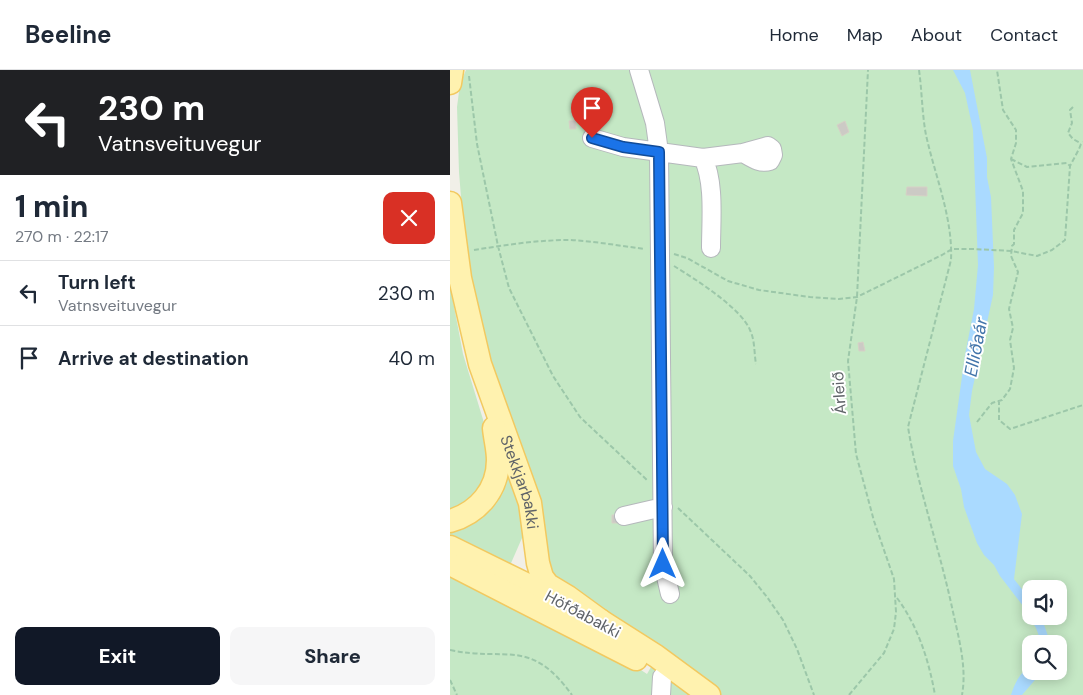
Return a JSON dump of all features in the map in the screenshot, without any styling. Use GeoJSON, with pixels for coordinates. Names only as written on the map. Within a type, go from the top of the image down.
{"type":"FeatureCollection","features":[{"type":"Feature","properties":{"kind":"main road"},"geometry":{"type":"LineString","coordinates":[[450,83],[452,70]]}},
{"type":"Feature","properties":{"kind":"main road","name":"Stekkjarbakki"},"geometry":{"type":"LineString","coordinates":[[450,202],[460,278],[480,364],[530,503],[532,520],[525,551],[513,587]]}},
{"type":"Feature","properties":{"kind":"main road","name":"Stekkjarbakki"},"geometry":{"type":"LineString","coordinates":[[450,521],[473,511],[486,500],[494,480],[498,461],[490,395]]}},
{"type":"Feature","properties":{"kind":"main road"},"geometry":{"type":"LineString","coordinates":[[532,520],[538,563],[542,577],[548,585],[601,620]]}},
{"type":"Feature","properties":{"kind":"main road"},"geometry":{"type":"LineString","coordinates":[[513,587],[525,578],[536,544]]}},
{"type":"Feature","properties":{"kind":"main road","name":"Höfðabakki"},"geometry":{"type":"LineString","coordinates":[[450,547],[513,587],[630,655],[662,686],[689,695]]}},
{"type":"Feature","properties":{"kind":"main road","name":"Höfðabakki"},"geometry":{"type":"LineString","coordinates":[[450,564],[601,620],[709,695]]}},
{"type":"Feature","properties":{"kind":"street"},"geometry":{"type":"LineString","coordinates":[[639,70],[655,123],[659,152],[663,564],[670,594]]}},
{"type":"Feature","properties":{"kind":"street"},"geometry":{"type":"LineString","coordinates":[[592,138],[623,147],[703,158],[743,153]]}},
{"type":"Feature","properties":{"kind":"street"},"geometry":{"type":"LineString","coordinates":[[703,158],[707,167],[710,195],[711,248]]}},
{"type":"Feature","properties":{"kind":"street"},"geometry":{"type":"LineString","coordinates":[[624,516],[663,507]]}},
{"type":"Feature","properties":{"kind":"path"},"geometry":{"type":"LineString","coordinates":[[468,70],[477,144],[498,246]]}},
{"type":"Feature","properties":{"kind":"path","name":"Árleið"},"geometry":{"type":"LineString","coordinates":[[849,695],[884,653],[894,629],[896,598],[894,580],[874,521],[856,454],[848,362],[857,297],[868,70]]}},
{"type":"Feature","properties":{"kind":"path"},"geometry":{"type":"LineString","coordinates":[[919,70],[926,133],[949,224],[952,249],[951,260],[908,427],[912,451],[938,547],[956,626],[963,663],[964,684],[962,695]]}},
{"type":"Feature","properties":{"kind":"path"},"geometry":{"type":"LineString","coordinates":[[977,422],[992,403],[1002,400],[1010,389],[1014,368],[1010,340],[1013,328],[1009,309],[1018,272],[1011,256],[1011,251],[1014,244],[1014,230],[1023,213],[1023,191],[1012,159],[1016,143],[1016,130],[1003,110],[997,70]]}},
{"type":"Feature","properties":{"kind":"path"},"geometry":{"type":"LineString","coordinates":[[857,297],[942,256],[952,249],[1000,250],[1037,256],[1052,250],[1065,240],[1070,166],[1082,143],[1073,140],[1068,133],[1072,122],[1070,110],[1073,107]]}},
{"type":"Feature","properties":{"kind":"path"},"geometry":{"type":"LineString","coordinates":[[1012,159],[1027,167],[1067,163],[1070,166]]}},
{"type":"Feature","properties":{"kind":"path"},"geometry":{"type":"LineString","coordinates":[[660,256],[733,308],[744,319],[751,331],[756,364]]}},
{"type":"Feature","properties":{"kind":"path"},"geometry":{"type":"LineString","coordinates":[[999,400],[999,420],[1010,429],[1083,405]]}},
{"type":"Feature","properties":{"kind":"path"},"geometry":{"type":"LineString","coordinates":[[896,598],[908,613],[917,632],[933,679],[936,695]]}},
{"type":"Feature","properties":{"kind":"path"},"geometry":{"type":"LineString","coordinates":[[450,650],[505,653],[537,660],[548,668],[572,695]]}},
{"type":"Feature","properties":{"kind":"path"},"geometry":{"type":"LineString","coordinates":[[450,680],[457,695]]}},
{"type":"Feature","properties":{"kind":"green space"},"geometry":{"type":"Polygon","coordinates":[[[466,70],[1083,70],[1083,695],[450,695],[450,569],[632,664],[647,674],[658,655],[556,587],[493,377],[465,247],[459,172],[457,107],[460,84],[466,70]]]}},
{"type":"Feature","properties":{"kind":"green space"},"geometry":{"type":"Polygon","coordinates":[[[450,285],[463,354],[489,439],[490,481],[450,517],[450,285]]]}},
{"type":"Feature","properties":{"kind":"green space"},"geometry":{"type":"Polygon","coordinates":[[[502,444],[524,520],[522,538],[508,570],[450,541],[450,527],[466,524],[502,444]]]}},
{"type":"Feature","properties":{"kind":"water","name":"Elliðaár"},"geometry":{"type":"Polygon","coordinates":[[[953,70],[970,70],[987,158],[994,267],[993,295],[972,391],[969,415],[976,452],[985,469],[1007,484],[1015,495],[1022,514],[1014,579],[1022,589],[1022,605],[977,543],[964,507],[961,489],[953,466],[953,441],[965,355],[974,309],[978,265],[973,130],[965,93],[953,70]]]}},
{"type":"Feature","properties":{"kind":"water"},"geometry":{"type":"Polygon","coordinates":[[[1034,625],[1044,625],[1048,635],[1039,635],[1034,625]]]}},
{"type":"Feature","properties":{"kind":"water"},"geometry":{"type":"Polygon","coordinates":[[[1022,673],[1022,680],[1035,680],[1022,695],[1011,695],[1014,686],[1022,673]]]}},
{"type":"Feature","properties":{"kind":"building"},"geometry":{"type":"Polygon","coordinates":[[[576,120],[576,129],[570,129],[569,121],[576,120]]]}},
{"type":"Feature","properties":{"kind":"building"},"geometry":{"type":"Polygon","coordinates":[[[845,121],[849,132],[842,136],[837,125],[845,121]]]}},
{"type":"Feature","properties":{"kind":"building"},"geometry":{"type":"Polygon","coordinates":[[[907,187],[927,187],[927,196],[906,195],[907,187]]]}},
{"type":"Feature","properties":{"kind":"building"},"geometry":{"type":"Polygon","coordinates":[[[863,342],[865,351],[859,351],[858,343],[863,342]]]}},
{"type":"Feature","properties":{"kind":"building"},"geometry":{"type":"Polygon","coordinates":[[[612,515],[617,515],[618,523],[612,523],[612,515]]]}},
{"type":"Feature","properties":{"kind":"route"},"geometry":{"type":"LineString","coordinates":[[592,138],[623,147],[659,152],[663,564]]}}]}
